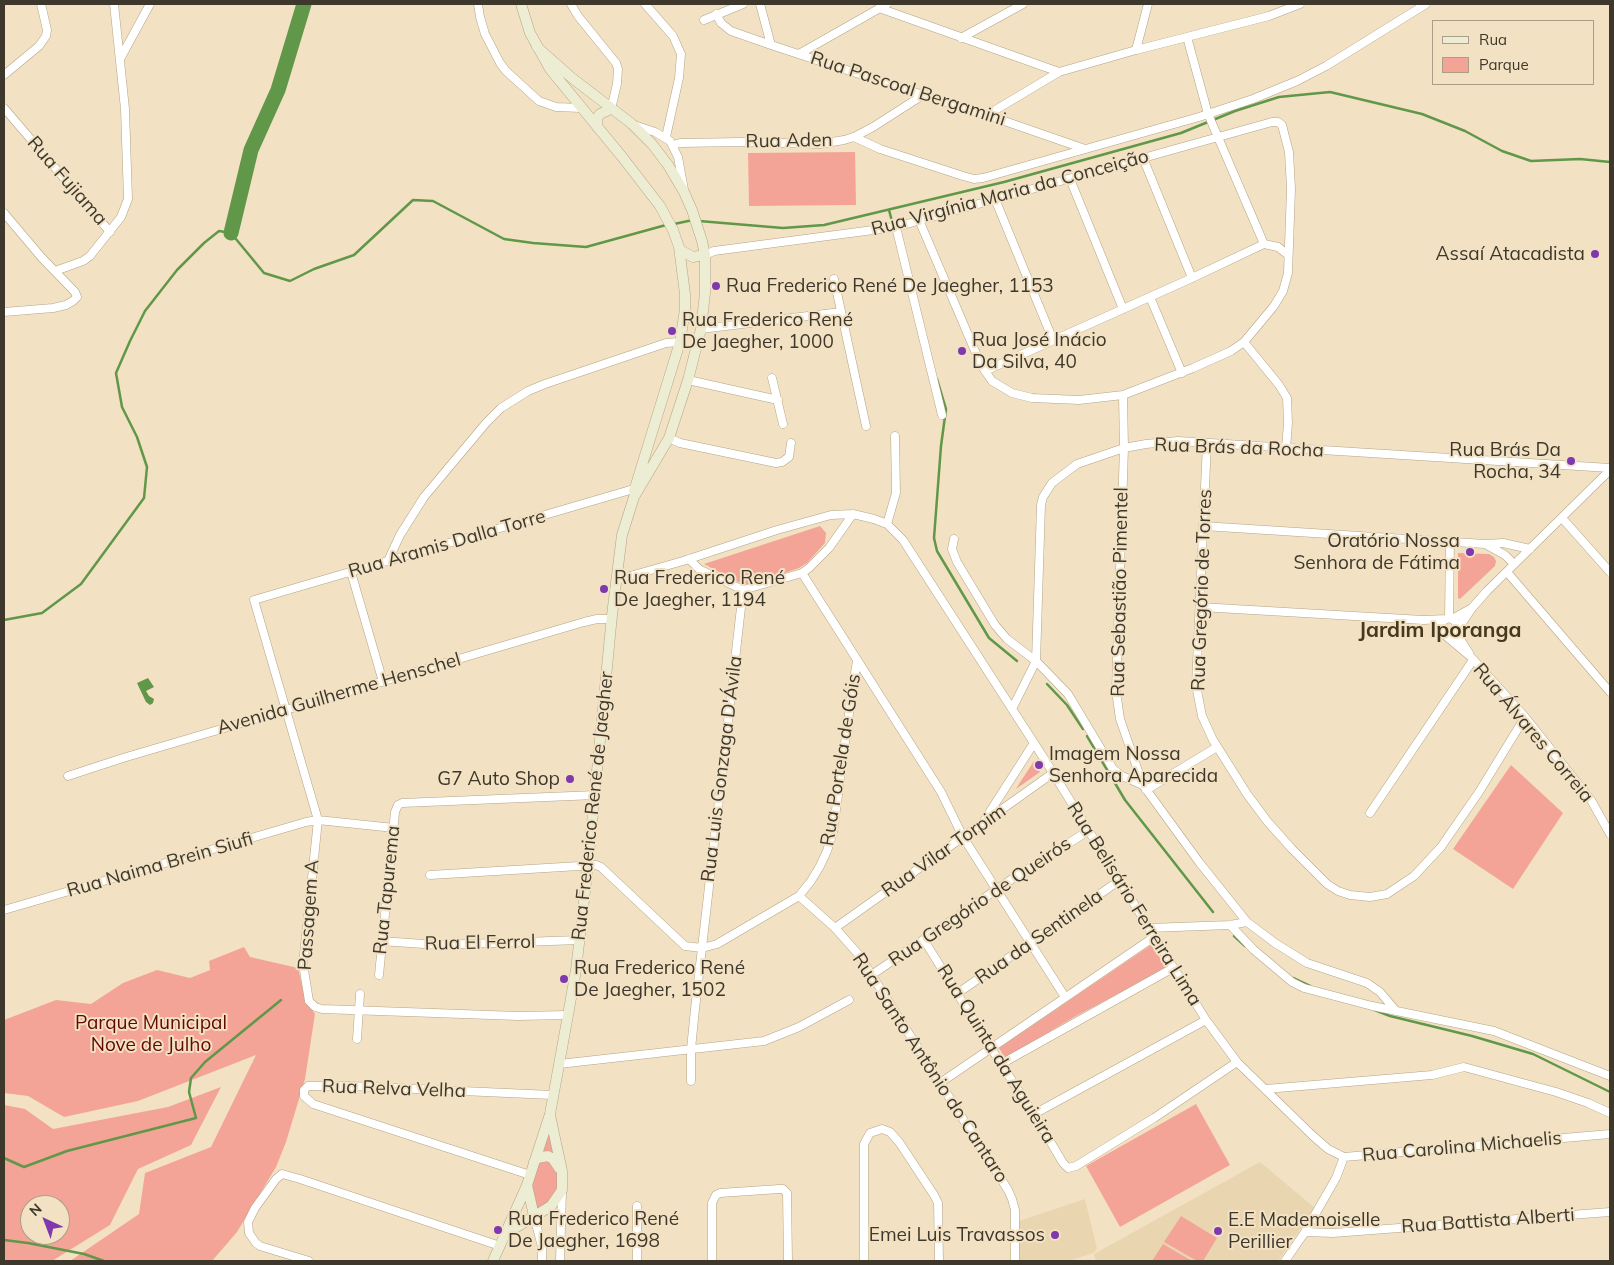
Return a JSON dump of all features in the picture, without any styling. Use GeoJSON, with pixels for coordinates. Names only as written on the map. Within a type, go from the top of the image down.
{"type":"FeatureCollection","features":[{"type":"Feature","properties":{"kind":"main road","name":"Rua Frederico René de Jaegher"},"geometry":{"type":"LineString","coordinates":[[494,1261],[528,1180],[550,1114],[579,940],[596,795],[612,619],[622,535],[680,342],[685,309],[679,249],[666,217],[642,181],[550,69],[525,21],[521,4]]}},
{"type":"Feature","properties":{"kind":"main road","name":"Rua Frederico René de Jaegher"},"geometry":{"type":"LineString","coordinates":[[538,47],[572,78],[632,124],[657,151],[684,192],[697,224],[705,255],[701,329],[688,380],[669,438],[636,491]]}},
{"type":"Feature","properties":{"kind":"main road"},"geometry":{"type":"LineString","coordinates":[[597,127],[597,118],[600,114],[611,109]]}},
{"type":"Feature","properties":{"kind":"main road"},"geometry":{"type":"LineString","coordinates":[[679,249],[694,258],[705,255]]}},
{"type":"Feature","properties":{"kind":"main road"},"geometry":{"type":"LineString","coordinates":[[655,425],[669,438]]}},
{"type":"Feature","properties":{"kind":"main road","name":"Rua Frederico René de Jaegher"},"geometry":{"type":"LineString","coordinates":[[507,1233],[555,1202],[562,1190],[562,1171],[550,1114]]}},
{"type":"Feature","properties":{"kind":"main road"},"geometry":{"type":"LineString","coordinates":[[534,1162],[537,1158],[548,1156],[554,1160],[562,1171]]}},
{"type":"Feature","properties":{"kind":"main road"},"geometry":{"type":"LineString","coordinates":[[528,1180],[534,1216]]}},
{"type":"Feature","properties":{"kind":"street"},"geometry":{"type":"LineString","coordinates":[[4,75],[39,46],[46,36],[47,30],[41,4]]}},
{"type":"Feature","properties":{"kind":"street"},"geometry":{"type":"LineString","coordinates":[[55,271],[83,262],[90,256],[121,217],[128,199],[125,109],[114,4]]}},
{"type":"Feature","properties":{"kind":"street"},"geometry":{"type":"LineString","coordinates":[[120,60],[150,4]]}},
{"type":"Feature","properties":{"kind":"street"},"geometry":{"type":"LineString","coordinates":[[478,4],[485,34],[506,71],[539,101],[556,107],[581,108]]}},
{"type":"Feature","properties":{"kind":"street"},"geometry":{"type":"LineString","coordinates":[[571,4],[578,16],[616,63],[618,69],[617,84],[611,109]]}},
{"type":"Feature","properties":{"kind":"street"},"geometry":{"type":"LineString","coordinates":[[645,4],[673,36],[681,54],[675,97],[666,137]]}},
{"type":"Feature","properties":{"kind":"street"},"geometry":{"type":"LineString","coordinates":[[704,20],[743,4]]}},
{"type":"Feature","properties":{"kind":"street"},"geometry":{"type":"LineString","coordinates":[[760,4],[771,45]]}},
{"type":"Feature","properties":{"kind":"street"},"geometry":{"type":"LineString","coordinates":[[799,54],[887,4]]}},
{"type":"Feature","properties":{"kind":"street"},"geometry":{"type":"LineString","coordinates":[[961,38],[1023,4]]}},
{"type":"Feature","properties":{"kind":"street"},"geometry":{"type":"LineString","coordinates":[[1136,50],[1148,4]]}},
{"type":"Feature","properties":{"kind":"street"},"geometry":{"type":"LineString","coordinates":[[987,115],[1059,72],[1269,16],[1300,4]]}},
{"type":"Feature","properties":{"kind":"street","name":"Rua Virgínia Maria da Conceição"},"geometry":{"type":"LineString","coordinates":[[854,137],[880,149],[964,176],[974,179],[983,178],[1084,148],[1209,116],[1253,99],[1297,81],[1326,66],[1426,4]]}},
{"type":"Feature","properties":{"kind":"street"},"geometry":{"type":"LineString","coordinates":[[879,8],[1059,72]]}},
{"type":"Feature","properties":{"kind":"street","name":"Rua Pascoal Bergamini"},"geometry":{"type":"LineString","coordinates":[[716,14],[720,23],[731,31],[1084,148]]}},
{"type":"Feature","properties":{"kind":"street"},"geometry":{"type":"LineString","coordinates":[[1187,37],[1216,135],[1264,244]]}},
{"type":"Feature","properties":{"kind":"street","name":"Rua Aden"},"geometry":{"type":"LineString","coordinates":[[673,145],[680,143],[741,142],[820,144],[854,137],[873,128],[923,96]]}},
{"type":"Feature","properties":{"kind":"street","name":"Rua Fujiama"},"geometry":{"type":"LineString","coordinates":[[4,108],[110,232]]}},
{"type":"Feature","properties":{"kind":"street","name":"Rua Virgínia Maria da Conceição"},"geometry":{"type":"LineString","coordinates":[[705,255],[714,251],[896,227],[1070,179],[1216,135],[1278,122],[1282,125],[1289,152],[1291,222],[1288,255]]}},
{"type":"Feature","properties":{"kind":"street","name":"Rua Frederico René de Jaegher"},"geometry":{"type":"LineString","coordinates":[[632,124],[666,137],[673,145],[678,157],[684,192]]}},
{"type":"Feature","properties":{"kind":"street"},"geometry":{"type":"LineString","coordinates":[[1142,158],[1192,278]]}},
{"type":"Feature","properties":{"kind":"street"},"geometry":{"type":"LineString","coordinates":[[1070,179],[1123,308]]}},
{"type":"Feature","properties":{"kind":"street"},"geometry":{"type":"LineString","coordinates":[[995,199],[1053,340]]}},
{"type":"Feature","properties":{"kind":"street"},"geometry":{"type":"LineString","coordinates":[[4,214],[75,292],[77,297],[66,305],[53,308],[4,312]]}},
{"type":"Feature","properties":{"kind":"street"},"geometry":{"type":"LineString","coordinates":[[919,220],[985,371],[992,381],[1000,387],[1012,393],[1032,398],[1079,400],[1123,395],[1216,358],[1244,342],[1274,306],[1283,291],[1288,273],[1288,255],[1278,247],[1264,244],[985,371]]}},
{"type":"Feature","properties":{"kind":"street"},"geometry":{"type":"LineString","coordinates":[[896,227],[942,415]]}},
{"type":"Feature","properties":{"kind":"street"},"geometry":{"type":"LineString","coordinates":[[834,279],[866,426]]}},
{"type":"Feature","properties":{"kind":"street"},"geometry":{"type":"LineString","coordinates":[[1150,296],[1182,373]]}},
{"type":"Feature","properties":{"kind":"street"},"geometry":{"type":"LineString","coordinates":[[701,329],[841,312]]}},
{"type":"Feature","properties":{"kind":"street"},"geometry":{"type":"LineString","coordinates":[[388,561],[400,535],[424,497],[486,423],[501,408],[528,391],[546,384],[666,343],[680,342]]}},
{"type":"Feature","properties":{"kind":"street"},"geometry":{"type":"LineString","coordinates":[[1244,342],[1279,385],[1287,398],[1286,449]]}},
{"type":"Feature","properties":{"kind":"street"},"geometry":{"type":"LineString","coordinates":[[772,378],[783,424]]}},
{"type":"Feature","properties":{"kind":"street"},"geometry":{"type":"LineString","coordinates":[[688,380],[778,400]]}},
{"type":"Feature","properties":{"kind":"street","name":"Rua Sebastião Pimentel"},"geometry":{"type":"LineString","coordinates":[[1123,395],[1124,448],[1116,691],[1120,719],[1145,787]]}},
{"type":"Feature","properties":{"kind":"street"},"geometry":{"type":"LineString","coordinates":[[616,580],[689,559],[777,530],[830,516],[853,514],[887,524],[896,493],[895,436]]}},
{"type":"Feature","properties":{"kind":"street"},"geometry":{"type":"LineString","coordinates":[[669,438],[680,444],[776,463],[782,462],[789,457],[791,443]]}},
{"type":"Feature","properties":{"kind":"street","name":"Rua Brás da Rocha"},"geometry":{"type":"LineString","coordinates":[[1012,709],[1036,662],[1039,511],[1043,497],[1052,483],[1077,464],[1124,448],[1166,442],[1610,469]]}},
{"type":"Feature","properties":{"kind":"street","name":"Rua Gregório de Torres"},"geometry":{"type":"LineString","coordinates":[[1207,443],[1196,686],[1202,716],[1217,747],[1267,821],[1327,884],[1338,891],[1358,897],[1379,896],[1400,887],[1414,876],[1441,847],[1479,792],[1525,717]]}},
{"type":"Feature","properties":{"kind":"street"},"geometry":{"type":"LineString","coordinates":[[1423,620],[1440,629],[1446,636],[1451,636],[1472,608],[1506,572],[1610,469]]}},
{"type":"Feature","properties":{"kind":"street","name":"Rua Aramis Dalla Torre"},"geometry":{"type":"LineString","coordinates":[[286,710],[254,600],[636,491]]}},
{"type":"Feature","properties":{"kind":"street"},"geometry":{"type":"LineString","coordinates":[[689,559],[699,569],[743,590],[802,573],[814,564],[829,548],[853,514]]}},
{"type":"Feature","properties":{"kind":"street"},"geometry":{"type":"LineString","coordinates":[[1562,518],[1610,572]]}},
{"type":"Feature","properties":{"kind":"street","name":"Rua Belisário Ferreira Lima"},"geometry":{"type":"LineString","coordinates":[[887,524],[903,540],[1034,743],[1206,1020],[1237,1062],[1313,1136],[1328,1149],[1344,1157]]}},
{"type":"Feature","properties":{"kind":"street"},"geometry":{"type":"LineString","coordinates":[[1203,526],[1485,544],[1503,543],[1530,549]]}},
{"type":"Feature","properties":{"kind":"street"},"geometry":{"type":"LineString","coordinates":[[954,539],[952,549],[957,562],[995,625],[1007,639],[1036,662],[1072,699],[1113,769],[1122,776],[1145,787],[1199,862],[1247,922],[1275,943],[1307,963],[1361,981],[1375,988],[1396,1011]]}},
{"type":"Feature","properties":{"kind":"street"},"geometry":{"type":"LineString","coordinates":[[1449,618],[1450,541]]}},
{"type":"Feature","properties":{"kind":"street"},"geometry":{"type":"LineString","coordinates":[[1485,544],[1505,555],[1514,564]]}},
{"type":"Feature","properties":{"kind":"street"},"geometry":{"type":"LineString","coordinates":[[350,572],[382,682]]}},
{"type":"Feature","properties":{"kind":"street"},"geometry":{"type":"LineString","coordinates":[[1506,572],[1610,692]]}},
{"type":"Feature","properties":{"kind":"street"},"geometry":{"type":"LineString","coordinates":[[802,573],[940,792],[963,837],[1065,997]]}},
{"type":"Feature","properties":{"kind":"street","name":"Rua Luis Gonzaga D'Ávila"},"geometry":{"type":"LineString","coordinates":[[691,1081],[691,1049],[743,590]]}},
{"type":"Feature","properties":{"kind":"street"},"geometry":{"type":"LineString","coordinates":[[1200,607],[1423,620],[1449,618],[1456,622],[1457,630]]}},
{"type":"Feature","properties":{"kind":"street"},"geometry":{"type":"LineString","coordinates":[[1440,629],[1441,624],[1449,618],[1472,608]]}},
{"type":"Feature","properties":{"kind":"street","name":"Avenida Guilherme Henschel"},"geometry":{"type":"LineString","coordinates":[[68,776],[123,758],[584,622],[597,619],[612,619]]}},
{"type":"Feature","properties":{"kind":"street","name":"Rua Álvares Correia"},"geometry":{"type":"LineString","coordinates":[[1457,630],[1472,659]]}},
{"type":"Feature","properties":{"kind":"street","name":"Rua Álvares Correia"},"geometry":{"type":"LineString","coordinates":[[1446,636],[1472,659],[1525,717],[1591,800],[1610,834]]}},
{"type":"Feature","properties":{"kind":"street"},"geometry":{"type":"LineString","coordinates":[[1370,813],[1472,659]]}},
{"type":"Feature","properties":{"kind":"street","name":"Rua Portela de Góis"},"geometry":{"type":"LineString","coordinates":[[702,948],[717,944],[799,896],[820,866],[833,832],[852,691],[858,661]]}},
{"type":"Feature","properties":{"kind":"street"},"geometry":{"type":"LineString","coordinates":[[286,710],[318,820]]}},
{"type":"Feature","properties":{"kind":"street"},"geometry":{"type":"LineString","coordinates":[[982,825],[1034,743]]}},
{"type":"Feature","properties":{"kind":"street"},"geometry":{"type":"LineString","coordinates":[[1145,787],[1217,747]]}},
{"type":"Feature","properties":{"kind":"street","name":"Rua Vilar Torpim"},"geometry":{"type":"LineString","coordinates":[[835,928],[1053,773]]}},
{"type":"Feature","properties":{"kind":"street","name":"Rua Tapurema"},"geometry":{"type":"LineString","coordinates":[[378,975],[395,812],[398,805],[402,803],[596,795]]}},
{"type":"Feature","properties":{"kind":"street","name":"Rua Naima Brein Siufi"},"geometry":{"type":"LineString","coordinates":[[4,910],[318,820],[394,828]]}},
{"type":"Feature","properties":{"kind":"street","name":"Passagem A"},"geometry":{"type":"LineString","coordinates":[[318,820],[303,964],[307,998],[315,1008],[358,1011]]}},
{"type":"Feature","properties":{"kind":"street","name":"Rua Gregório de Queirós"},"geometry":{"type":"LineString","coordinates":[[873,974],[1088,830]]}},
{"type":"Feature","properties":{"kind":"street"},"geometry":{"type":"LineString","coordinates":[[430,874],[588,866],[601,867],[685,946],[702,948]]}},
{"type":"Feature","properties":{"kind":"street","name":"Rua da Sentinela"},"geometry":{"type":"LineString","coordinates":[[958,993],[1120,880]]}},
{"type":"Feature","properties":{"kind":"street","name":"Rua Santo Antônio do Cantaro"},"geometry":{"type":"LineString","coordinates":[[799,896],[835,928],[851,945],[873,974],[1012,1199],[1015,1210],[1015,1261]]}},
{"type":"Feature","properties":{"kind":"street"},"geometry":{"type":"LineString","coordinates":[[1149,928],[1230,925],[1247,922]]}},
{"type":"Feature","properties":{"kind":"street"},"geometry":{"type":"LineString","coordinates":[[1230,925],[1254,950],[1292,982],[1312,990],[1396,1011],[1494,1032],[1610,1076]]}},
{"type":"Feature","properties":{"kind":"street"},"geometry":{"type":"LineString","coordinates":[[940,1083],[1154,937]]}},
{"type":"Feature","properties":{"kind":"street","name":"Rua El Ferrol"},"geometry":{"type":"LineString","coordinates":[[381,941],[438,945],[579,940]]}},
{"type":"Feature","properties":{"kind":"street","name":"Rua Quinta da Aguieira"},"geometry":{"type":"LineString","coordinates":[[924,940],[1063,1163],[1068,1168],[1076,1166],[1154,1118],[1237,1062]]}},
{"type":"Feature","properties":{"kind":"street"},"geometry":{"type":"LineString","coordinates":[[1001,1064],[1173,968]]}},
{"type":"Feature","properties":{"kind":"street"},"geometry":{"type":"LineString","coordinates":[[357,1040],[360,994]]}},
{"type":"Feature","properties":{"kind":"street"},"geometry":{"type":"LineString","coordinates":[[559,1064],[770,1039],[799,1027],[849,1000]]}},
{"type":"Feature","properties":{"kind":"street"},"geometry":{"type":"LineString","coordinates":[[358,1011],[518,1016],[568,1015]]}},
{"type":"Feature","properties":{"kind":"street"},"geometry":{"type":"LineString","coordinates":[[1034,1114],[1206,1020]]}},
{"type":"Feature","properties":{"kind":"street"},"geometry":{"type":"LineString","coordinates":[[1266,1089],[1432,1075],[1464,1067],[1556,1092],[1610,1113]]}},
{"type":"Feature","properties":{"kind":"street","name":"Rua Relva Velha"},"geometry":{"type":"LineString","coordinates":[[528,1180],[313,1104],[304,1096],[304,1090],[308,1086],[350,1086],[552,1095]]}},
{"type":"Feature","properties":{"kind":"street"},"geometry":{"type":"LineString","coordinates":[[864,1261],[864,1144],[870,1134],[882,1129],[890,1132],[899,1142],[934,1194],[939,1210],[939,1261]]}},
{"type":"Feature","properties":{"kind":"street","name":"Rua Carolina Michaelis"},"geometry":{"type":"LineString","coordinates":[[1285,1261],[1305,1232],[1336,1178],[1344,1157],[1610,1134]]}},
{"type":"Feature","properties":{"kind":"street"},"geometry":{"type":"LineString","coordinates":[[309,1261],[260,1246],[248,1233],[248,1222],[255,1208],[276,1179],[282,1174],[500,1246]]}},
{"type":"Feature","properties":{"kind":"street"},"geometry":{"type":"LineString","coordinates":[[712,1261],[712,1204],[716,1195],[720,1193],[779,1189],[787,1193],[788,1261]]}},
{"type":"Feature","properties":{"kind":"street"},"geometry":{"type":"LineString","coordinates":[[560,1261],[562,1190]]}},
{"type":"Feature","properties":{"kind":"street"},"geometry":{"type":"LineString","coordinates":[[637,1206],[637,1261]]}},
{"type":"Feature","properties":{"kind":"street","name":"Rua Battista Alberti"},"geometry":{"type":"LineString","coordinates":[[1305,1232],[1343,1232],[1610,1212]]}},
{"type":"Feature","properties":{"kind":"street"},"geometry":{"type":"LineString","coordinates":[[534,1216],[542,1248],[542,1261]]}},
{"type":"Feature","properties":{"kind":"shaded area"},"geometry":{"type":"Polygon","coordinates":[[[148,678],[154,687],[146,691],[154,699],[150,705],[146,702],[137,683],[148,678]]]}},
{"type":"Feature","properties":{"kind":"shaded area","name":"E.E Mademoiselle Perillier"},"geometry":{"type":"Polygon","coordinates":[[[1260,1162],[1315,1208],[1278,1261],[1096,1261],[1094,1254],[1260,1162]]]}},
{"type":"Feature","properties":{"kind":"shaded area","name":"Emei Luis Travassos"},"geometry":{"type":"Polygon","coordinates":[[[1085,1199],[1097,1249],[1093,1253],[1069,1261],[1017,1261],[1016,1222],[1085,1199]]]}},
{"type":"Feature","properties":{"kind":"green space"},"geometry":{"type":"Polygon","coordinates":[[[855,152],[856,205],[749,206],[748,153],[855,152]]]}},
{"type":"Feature","properties":{"kind":"green space"},"geometry":{"type":"Polygon","coordinates":[[[820,526],[826,533],[825,543],[807,563],[799,568],[756,583],[738,582],[704,564],[820,526]]]}},
{"type":"Feature","properties":{"kind":"green space"},"geometry":{"type":"Polygon","coordinates":[[[1458,553],[1489,554],[1496,561],[1495,566],[1460,599],[1458,598],[1458,553]]]}},
{"type":"Feature","properties":{"kind":"green space"},"geometry":{"type":"Polygon","coordinates":[[[1034,761],[1040,772],[1016,789],[1019,784],[1034,761]]]}},
{"type":"Feature","properties":{"kind":"green space"},"geometry":{"type":"Polygon","coordinates":[[[1511,765],[1563,813],[1513,889],[1453,849],[1511,765]]]}},
{"type":"Feature","properties":{"kind":"green space"},"geometry":{"type":"Polygon","coordinates":[[[1151,945],[1167,968],[1076,1016],[1005,1058],[999,1048],[1151,945]]]}},
{"type":"Feature","properties":{"kind":"green space","name":"Parque Municipal Nove de Julho"},"geometry":{"type":"Polygon","coordinates":[[[244,947],[250,957],[298,968],[306,1002],[315,1014],[305,1079],[286,1142],[276,1167],[237,1232],[212,1261],[70,1261],[139,1214],[145,1173],[211,1147],[256,1055],[138,1101],[64,1117],[28,1096],[4,1093],[4,1020],[56,1000],[91,1004],[123,983],[157,970],[190,978],[210,970],[209,961],[244,947]]]}},
{"type":"Feature","properties":{"kind":"green space"},"geometry":{"type":"Polygon","coordinates":[[[221,1087],[191,1145],[138,1169],[110,1225],[52,1261],[4,1261],[4,1105],[25,1109],[53,1129],[168,1107],[221,1087]]]}},
{"type":"Feature","properties":{"kind":"green space"},"geometry":{"type":"Polygon","coordinates":[[[1196,1104],[1230,1165],[1120,1227],[1086,1166],[1196,1104]]]}},
{"type":"Feature","properties":{"kind":"green space"},"geometry":{"type":"Polygon","coordinates":[[[546,1113],[562,1190],[533,1217],[527,1204],[546,1113]]]}},
{"type":"Feature","properties":{"kind":"green space"},"geometry":{"type":"Polygon","coordinates":[[[1181,1216],[1217,1238],[1203,1261],[1197,1261],[1164,1242],[1181,1216]]]}},
{"type":"Feature","properties":{"kind":"green space"},"geometry":{"type":"Polygon","coordinates":[[[1163,1244],[1192,1261],[1152,1261],[1163,1244]]]}},
{"type":"Feature","properties":{"kind":"waterway"},"geometry":{"type":"LineString","coordinates":[[231,233],[251,150],[278,90],[304,4]]}},
{"type":"Feature","properties":{"kind":"waterway"},"geometry":{"type":"LineString","coordinates":[[699,221],[783,228],[824,225],[1004,182],[1181,133],[1235,111],[1279,97],[1330,92],[1422,114],[1465,131],[1502,151],[1531,161],[1580,159],[1610,162]]}},
{"type":"Feature","properties":{"kind":"waterway"},"geometry":{"type":"LineString","coordinates":[[4,620],[42,613],[81,584],[144,498],[147,467],[137,437],[122,407],[116,373],[145,311],[177,270],[219,231],[231,233],[264,273],[290,281],[314,269],[354,255],[413,200],[433,201],[504,239],[533,243],[586,247],[666,225]]}},
{"type":"Feature","properties":{"kind":"waterway"},"geometry":{"type":"LineString","coordinates":[[889,210],[893,225]]}},
{"type":"Feature","properties":{"kind":"waterway"},"geometry":{"type":"LineString","coordinates":[[674,224],[693,220]]}},
{"type":"Feature","properties":{"kind":"waterway"},"geometry":{"type":"LineString","coordinates":[[937,379],[946,409],[941,446],[934,538],[937,551],[989,638],[1017,661]]}},
{"type":"Feature","properties":{"kind":"waterway"},"geometry":{"type":"LineString","coordinates":[[1047,684],[1067,705],[1083,729]]}},
{"type":"Feature","properties":{"kind":"waterway"},"geometry":{"type":"LineString","coordinates":[[1087,736],[1125,800],[1213,912]]}},
{"type":"Feature","properties":{"kind":"waterway"},"geometry":{"type":"LineString","coordinates":[[1234,936],[1245,946]]}},
{"type":"Feature","properties":{"kind":"waterway"},"geometry":{"type":"LineString","coordinates":[[1293,978],[1310,986]]}},
{"type":"Feature","properties":{"kind":"waterway"},"geometry":{"type":"LineString","coordinates":[[4,1158],[24,1167],[67,1151],[196,1118],[189,1092],[191,1078],[205,1062],[281,1000]]}},
{"type":"Feature","properties":{"kind":"waterway"},"geometry":{"type":"LineString","coordinates":[[1372,1009],[1390,1016],[1472,1036],[1533,1054],[1610,1092]]}},
{"type":"Feature","properties":{"kind":"waterway"},"geometry":{"type":"LineString","coordinates":[[4,1240],[84,1254],[104,1261]]}},
{"type":"Feature","properties":{"kind":"place","name":"Assaí Atacadista"},"geometry":{"type":"Point","coordinates":[1595,254]}},
{"type":"Feature","properties":{"kind":"place","name":"Rua Frederico René De Jaegher, 1153"},"geometry":{"type":"Point","coordinates":[716,286]}},
{"type":"Feature","properties":{"kind":"place","name":"Rua Frederico René De Jaegher, 1000"},"geometry":{"type":"Point","coordinates":[672,331]}},
{"type":"Feature","properties":{"kind":"place","name":"Rua José Inácio Da Silva, 40"},"geometry":{"type":"Point","coordinates":[962,351]}},
{"type":"Feature","properties":{"kind":"place","name":"Rua Brás Da Rocha, 34"},"geometry":{"type":"Point","coordinates":[1571,461]}},
{"type":"Feature","properties":{"kind":"place","name":"Oratório Nossa Senhora de Fátima"},"geometry":{"type":"Point","coordinates":[1470,552]}},
{"type":"Feature","properties":{"kind":"place","name":"Rua Frederico René De Jaegher, 1194"},"geometry":{"type":"Point","coordinates":[604,589]}},
{"type":"Feature","properties":{"kind":"place","name":"Imagem Nossa Senhora Aparecida"},"geometry":{"type":"Point","coordinates":[1039,765]}},
{"type":"Feature","properties":{"kind":"place","name":"G7 Auto Shop"},"geometry":{"type":"Point","coordinates":[570,779]}},
{"type":"Feature","properties":{"kind":"place","name":"Rua Frederico René De Jaegher, 1502"},"geometry":{"type":"Point","coordinates":[564,979]}},
{"type":"Feature","properties":{"kind":"place","name":"Rua Frederico René De Jaegher, 1698"},"geometry":{"type":"Point","coordinates":[498,1230]}},
{"type":"Feature","properties":{"kind":"place","name":"E.E Mademoiselle Perillier"},"geometry":{"type":"Point","coordinates":[1218,1231]}},
{"type":"Feature","properties":{"kind":"place","name":"Emei Luis Travassos"},"geometry":{"type":"Point","coordinates":[1055,1235]}},
{"type":"Feature","properties":{"kind":"district","name":"Jardim Iporanga"},"geometry":{"type":"Point","coordinates":[1440,631]}}]}
